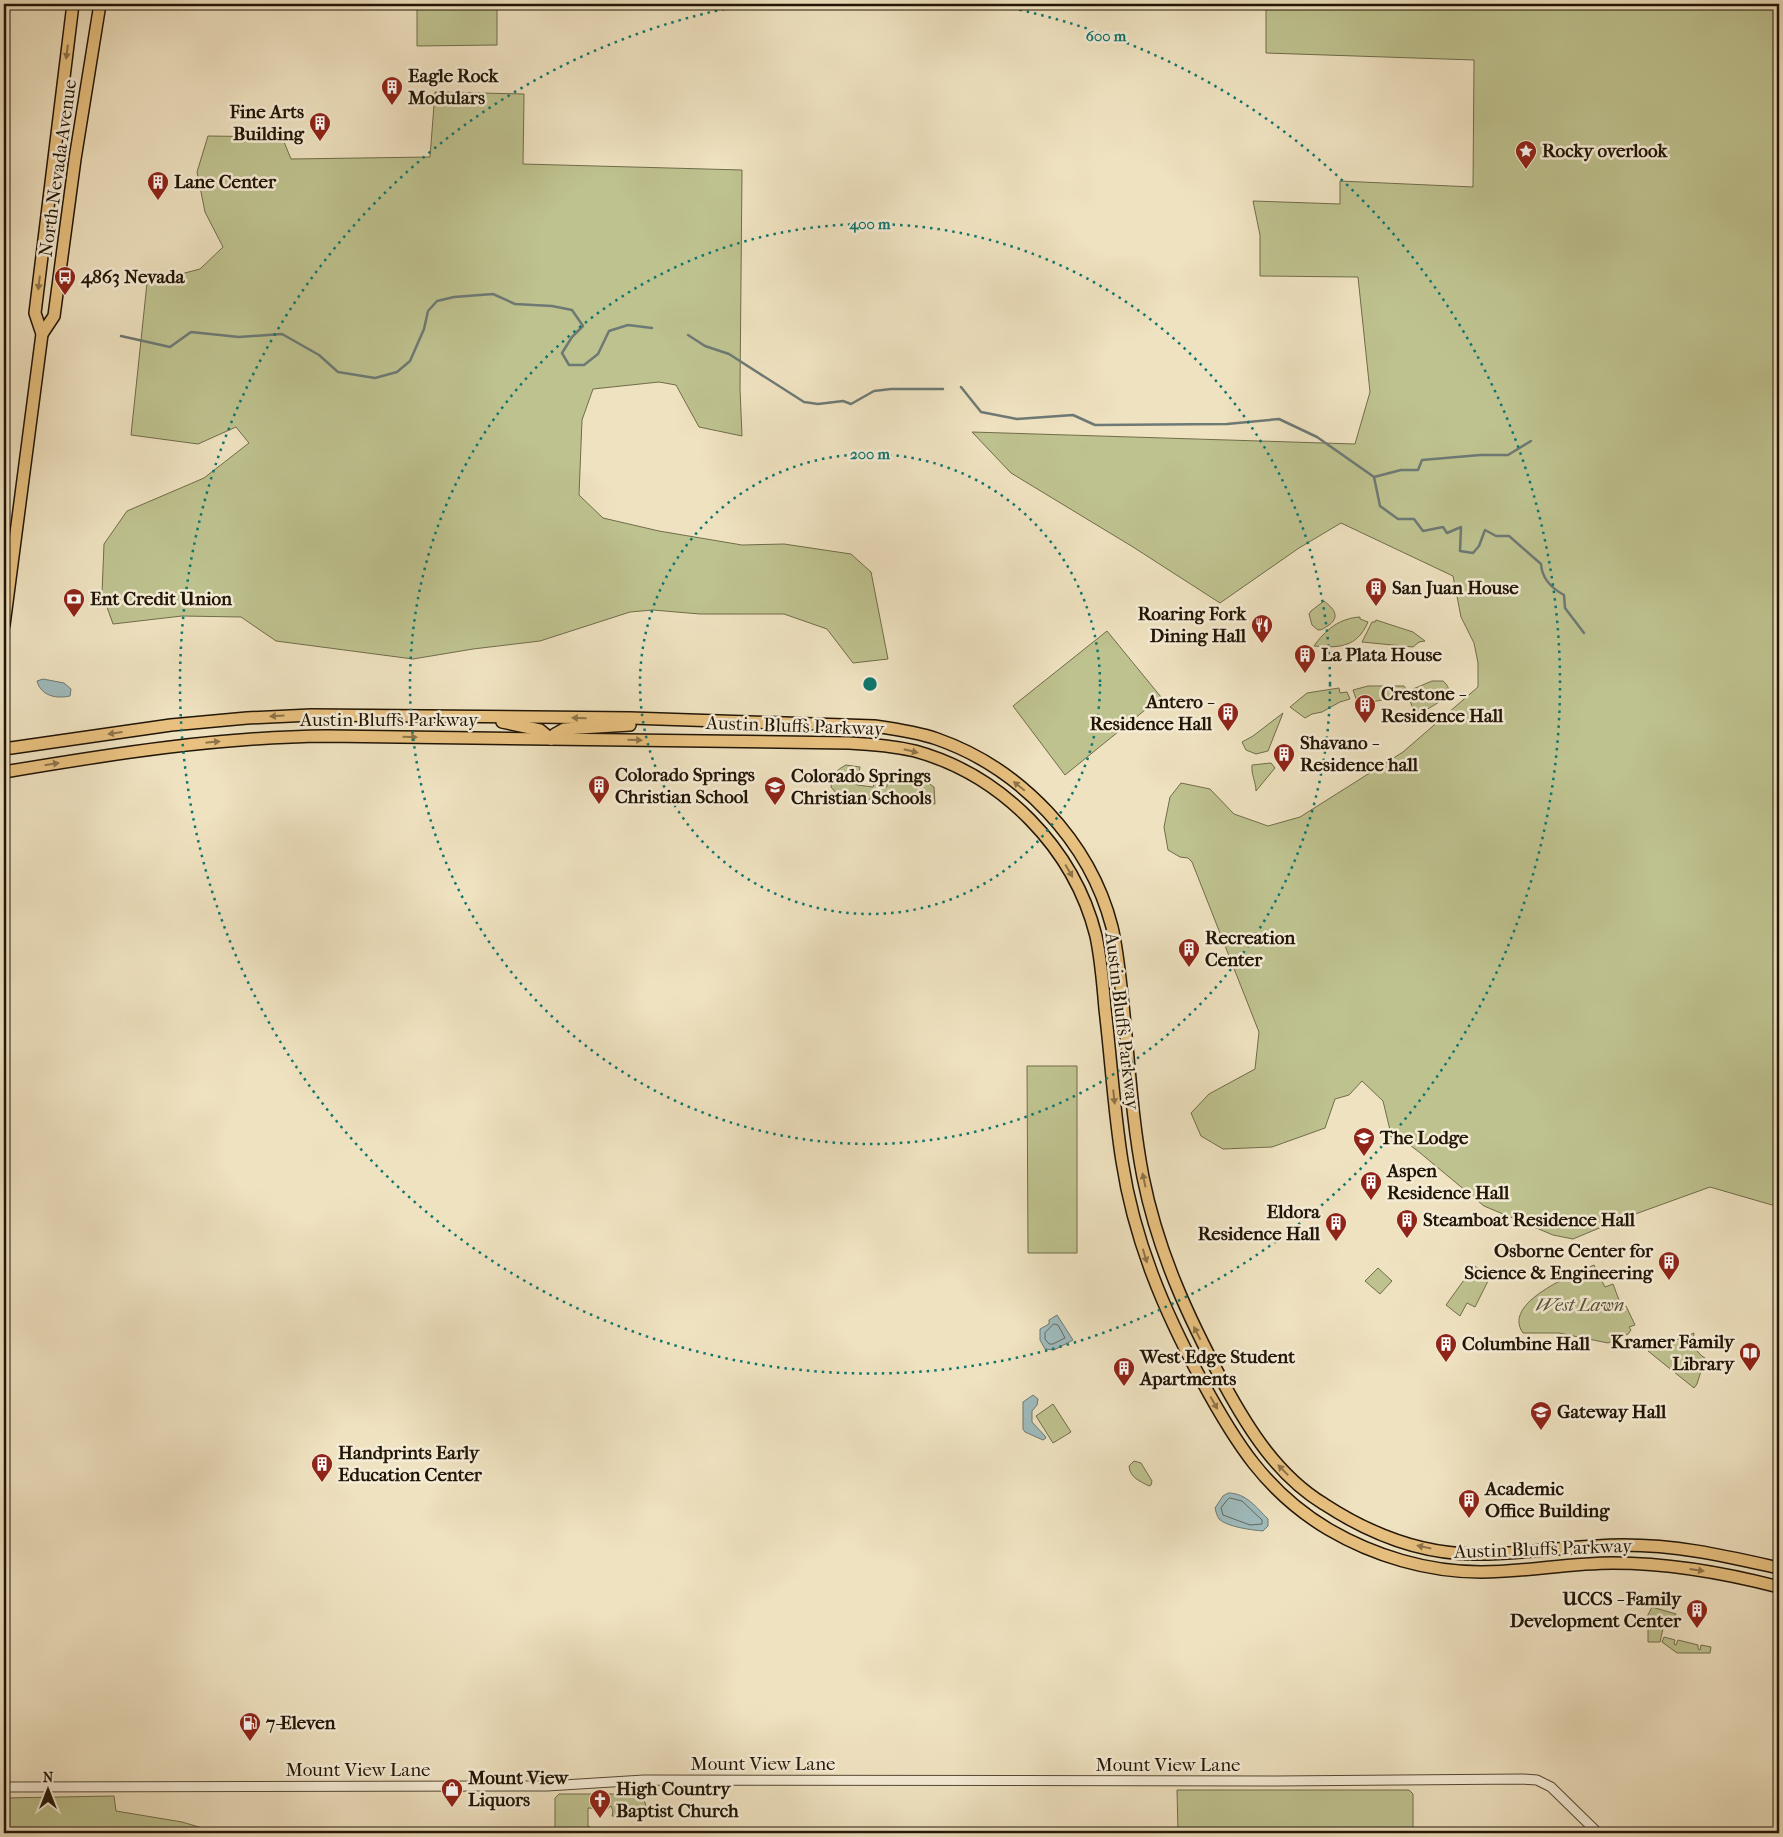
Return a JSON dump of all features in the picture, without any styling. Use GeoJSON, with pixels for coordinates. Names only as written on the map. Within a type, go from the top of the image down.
{"type":"FeatureCollection","features":[{"type":"Feature","properties":{"kind":"main road","name":"North Nevada Avenue"},"geometry":{"type":"LineString","coordinates":[[4,625],[42,334],[35,313],[73,4]]}},
{"type":"Feature","properties":{"kind":"main road","name":"North Nevada Avenue"},"geometry":{"type":"LineString","coordinates":[[42,334],[54,316],[75,159],[100,4]]}},
{"type":"Feature","properties":{"kind":"main road","name":"Austin Bluffs Parkway"},"geometry":{"type":"LineString","coordinates":[[4,749],[171,725],[247,718],[311,715],[470,716],[874,726],[928,737],[969,753],[1001,772],[1032,797],[1064,830],[1094,879],[1112,929],[1118,963],[1139,1156],[1154,1222],[1172,1278],[1187,1314],[1239,1411],[1268,1453],[1304,1490],[1335,1511],[1382,1535],[1440,1551],[1477,1554],[1605,1545],[1651,1546],[1714,1553],[1779,1568]]}},
{"type":"Feature","properties":{"kind":"main road"},"geometry":{"type":"LineString","coordinates":[[470,716],[534,728],[540,730],[551,739],[555,734],[564,729],[624,726],[667,720]]}},
{"type":"Feature","properties":{"kind":"main road","name":"Austin Bluffs Parkway"},"geometry":{"type":"LineString","coordinates":[[4,772],[177,745],[282,736],[868,744],[915,752],[946,762],[990,786],[1021,811],[1041,831],[1061,857],[1081,894],[1090,916],[1099,951],[1122,1160],[1131,1205],[1147,1264],[1171,1323],[1223,1419],[1244,1453],[1276,1488],[1311,1518],[1350,1541],[1375,1552],[1418,1565],[1459,1571],[1483,1572],[1600,1563],[1641,1564],[1714,1572],[1779,1587]]}},
{"type":"Feature","properties":{"kind":"street","name":"Mount View Lane"},"geometry":{"type":"LineString","coordinates":[[4,1787],[546,1786],[644,1780],[1295,1781],[1522,1779],[1537,1780],[1551,1787],[1598,1833]]}},
{"type":"Feature","properties":{"kind":"green space"},"geometry":{"type":"Polygon","coordinates":[[[417,4],[497,4],[497,45],[417,46],[417,4]]]}},
{"type":"Feature","properties":{"kind":"green space"},"geometry":{"type":"Polygon","coordinates":[[[1266,4],[1779,4],[1779,1207],[1710,1187],[1616,1221],[1573,1239],[1553,1235],[1484,1206],[1390,1130],[1383,1101],[1362,1081],[1349,1095],[1335,1099],[1325,1128],[1272,1147],[1223,1149],[1201,1136],[1191,1113],[1209,1094],[1255,1069],[1259,1032],[1192,862],[1188,858],[1180,857],[1168,850],[1164,827],[1170,797],[1181,783],[1210,789],[1234,814],[1268,826],[1300,817],[1403,752],[1478,687],[1478,663],[1474,643],[1461,617],[1453,576],[1341,523],[1299,548],[1220,603],[1133,547],[1011,473],[972,432],[1355,444],[1370,392],[1358,277],[1260,276],[1260,235],[1253,201],[1340,204],[1340,181],[1473,187],[1474,60],[1266,53],[1266,4]]]}},
{"type":"Feature","properties":{"kind":"green space"},"geometry":{"type":"Polygon","coordinates":[[[435,92],[524,94],[523,164],[742,170],[740,389],[742,436],[699,427],[676,385],[659,382],[593,389],[582,420],[579,495],[603,518],[659,531],[742,545],[784,544],[851,554],[871,572],[888,659],[853,663],[827,629],[784,614],[700,614],[653,610],[630,612],[540,641],[413,659],[276,641],[241,617],[182,616],[113,624],[102,593],[104,544],[127,511],[204,478],[249,443],[236,427],[198,444],[131,435],[147,283],[200,269],[223,247],[205,212],[197,172],[208,136],[282,137],[291,159],[430,157],[435,92]]]}},
{"type":"Feature","properties":{"kind":"green space"},"geometry":{"type":"Polygon","coordinates":[[[1324,601],[1333,609],[1335,618],[1329,625],[1318,630],[1312,625],[1309,614],[1324,601]]]}},
{"type":"Feature","properties":{"kind":"green space"},"geometry":{"type":"Polygon","coordinates":[[[1360,617],[1360,619],[1368,622],[1364,631],[1352,642],[1331,647],[1314,646],[1323,635],[1340,622],[1360,617]]]}},
{"type":"Feature","properties":{"kind":"green space"},"geometry":{"type":"Polygon","coordinates":[[[1376,620],[1413,632],[1425,641],[1419,642],[1413,647],[1362,642],[1372,622],[1376,620]]]}},
{"type":"Feature","properties":{"kind":"green space"},"geometry":{"type":"Polygon","coordinates":[[[1107,631],[1161,697],[1065,775],[1013,706],[1107,631]]]}},
{"type":"Feature","properties":{"kind":"green space"},"geometry":{"type":"Polygon","coordinates":[[[1432,681],[1443,681],[1448,688],[1449,696],[1408,721],[1405,717],[1414,711],[1409,698],[1413,689],[1432,681]]]}},
{"type":"Feature","properties":{"kind":"green space"},"geometry":{"type":"Polygon","coordinates":[[[1368,686],[1404,686],[1406,689],[1401,697],[1358,704],[1353,690],[1368,686]]]}},
{"type":"Feature","properties":{"kind":"green space"},"geometry":{"type":"Polygon","coordinates":[[[1339,688],[1340,693],[1347,692],[1350,699],[1322,712],[1305,718],[1290,707],[1307,693],[1339,688]]]}},
{"type":"Feature","properties":{"kind":"green space"},"geometry":{"type":"Polygon","coordinates":[[[1283,713],[1268,751],[1256,754],[1246,750],[1242,742],[1283,713]]]}},
{"type":"Feature","properties":{"kind":"green space"},"geometry":{"type":"Polygon","coordinates":[[[1271,763],[1275,768],[1256,791],[1252,765],[1271,763]]]}},
{"type":"Feature","properties":{"kind":"green space"},"geometry":{"type":"Polygon","coordinates":[[[846,765],[860,767],[857,785],[873,787],[874,784],[887,787],[887,772],[918,776],[934,787],[935,804],[868,799],[868,802],[855,802],[855,799],[840,798],[831,787],[835,773],[846,765]]]}},
{"type":"Feature","properties":{"kind":"green space"},"geometry":{"type":"Polygon","coordinates":[[[1027,1066],[1077,1066],[1077,1253],[1028,1253],[1027,1066]]]}},
{"type":"Feature","properties":{"kind":"green space","name":"West Lawn"},"geometry":{"type":"Polygon","coordinates":[[[1594,1265],[1605,1287],[1613,1284],[1622,1308],[1626,1306],[1635,1325],[1629,1327],[1631,1330],[1628,1334],[1608,1343],[1559,1333],[1523,1333],[1519,1322],[1522,1311],[1531,1300],[1557,1282],[1594,1265]]]}},
{"type":"Feature","properties":{"kind":"green space"},"geometry":{"type":"Polygon","coordinates":[[[1474,1266],[1491,1275],[1475,1307],[1467,1303],[1460,1316],[1446,1305],[1474,1266]]]}},
{"type":"Feature","properties":{"kind":"green space"},"geometry":{"type":"Polygon","coordinates":[[[1378,1268],[1392,1281],[1380,1294],[1365,1281],[1378,1268]]]}},
{"type":"Feature","properties":{"kind":"green space"},"geometry":{"type":"Polygon","coordinates":[[[1694,1333],[1695,1347],[1705,1358],[1694,1388],[1648,1351],[1694,1333]]]}},
{"type":"Feature","properties":{"kind":"green space"},"geometry":{"type":"Polygon","coordinates":[[[1053,1404],[1071,1432],[1053,1443],[1036,1416],[1053,1404]]]}},
{"type":"Feature","properties":{"kind":"green space"},"geometry":{"type":"Polygon","coordinates":[[[1134,1461],[1141,1463],[1152,1481],[1151,1485],[1149,1486],[1139,1481],[1133,1476],[1129,1466],[1134,1461]]]}},
{"type":"Feature","properties":{"kind":"green space"},"geometry":{"type":"Polygon","coordinates":[[[1652,1607],[1676,1614],[1673,1619],[1662,1620],[1664,1624],[1660,1642],[1648,1642],[1648,1615],[1652,1607]]]}},
{"type":"Feature","properties":{"kind":"green space"},"geometry":{"type":"Polygon","coordinates":[[[1664,1637],[1675,1640],[1674,1644],[1676,1645],[1678,1640],[1698,1645],[1700,1650],[1701,1645],[1711,1647],[1710,1653],[1677,1653],[1662,1642],[1664,1637]]]}},
{"type":"Feature","properties":{"kind":"green space"},"geometry":{"type":"Polygon","coordinates":[[[1177,1790],[1409,1790],[1413,1794],[1413,1833],[1178,1833],[1177,1790]]]}},
{"type":"Feature","properties":{"kind":"green space"},"geometry":{"type":"Polygon","coordinates":[[[559,1794],[642,1794],[646,1806],[624,1817],[612,1816],[611,1806],[607,1809],[588,1808],[588,1827],[590,1827],[590,1833],[555,1833],[555,1798],[559,1794]]]}},
{"type":"Feature","properties":{"kind":"green space"},"geometry":{"type":"Polygon","coordinates":[[[114,1796],[116,1811],[182,1822],[219,1833],[4,1833],[4,1798],[114,1796]]]}},
{"type":"Feature","properties":{"kind":"water"},"geometry":{"type":"Polygon","coordinates":[[[43,679],[64,683],[71,689],[70,696],[54,697],[46,693],[37,681],[43,679]]]}},
{"type":"Feature","properties":{"kind":"water"},"geometry":{"type":"Polygon","coordinates":[[[1057,1315],[1073,1340],[1054,1350],[1045,1349],[1040,1340],[1040,1329],[1049,1324],[1049,1320],[1057,1315]]]}},
{"type":"Feature","properties":{"kind":"water"},"geometry":{"type":"Polygon","coordinates":[[[1033,1395],[1038,1399],[1037,1405],[1032,1411],[1032,1422],[1045,1436],[1046,1438],[1043,1440],[1025,1432],[1023,1429],[1023,1402],[1033,1395]]]}},
{"type":"Feature","properties":{"kind":"water"},"geometry":{"type":"Polygon","coordinates":[[[1228,1493],[1240,1495],[1250,1502],[1268,1519],[1268,1526],[1263,1531],[1253,1530],[1234,1526],[1219,1519],[1215,1508],[1223,1496],[1228,1493]]]}},
{"type":"Feature","properties":{"kind":"waterway"},"geometry":{"type":"LineString","coordinates":[[121,336],[170,347],[191,332],[239,337],[282,334],[319,355],[338,372],[375,378],[397,372],[410,361],[424,329],[428,311],[437,301],[454,297],[493,294],[515,304],[552,306],[572,310],[583,326],[572,337],[562,353],[569,365],[584,365],[598,354],[609,331],[628,325],[652,328]]}},
{"type":"Feature","properties":{"kind":"waterway"},"geometry":{"type":"LineString","coordinates":[[688,335],[705,346],[729,354],[804,402],[818,404],[843,401],[851,404],[874,391],[891,389],[943,389]]}},
{"type":"Feature","properties":{"kind":"waterway"},"geometry":{"type":"LineString","coordinates":[[961,387],[981,412],[1017,419],[1073,415],[1095,425],[1227,424],[1279,419],[1317,437],[1374,477],[1380,506],[1398,519],[1414,519],[1423,531],[1443,527],[1447,533],[1461,527],[1460,551],[1473,553],[1479,546],[1485,530],[1496,536],[1509,536],[1541,564],[1545,579],[1564,595],[1565,608],[1584,633]]}},
{"type":"Feature","properties":{"kind":"waterway"},"geometry":{"type":"LineString","coordinates":[[1374,477],[1401,470],[1418,470],[1422,460],[1480,455],[1508,455],[1531,441]]}},
{"type":"Feature","properties":{"kind":"place","name":"Eagle Rock Modulars"},"geometry":{"type":"Point","coordinates":[392,106]}},
{"type":"Feature","properties":{"kind":"place","name":"Fine Arts Building"},"geometry":{"type":"Point","coordinates":[320,142]}},
{"type":"Feature","properties":{"kind":"place","name":"Rocky overlook"},"geometry":{"type":"Point","coordinates":[1526,170]}},
{"type":"Feature","properties":{"kind":"place","name":"Lane Center"},"geometry":{"type":"Point","coordinates":[158,201]}},
{"type":"Feature","properties":{"kind":"place","name":"4863 Nevada"},"geometry":{"type":"Point","coordinates":[65,296]}},
{"type":"Feature","properties":{"kind":"place","name":"San Juan House"},"geometry":{"type":"Point","coordinates":[1376,607]}},
{"type":"Feature","properties":{"kind":"place","name":"Ent Credit Union"},"geometry":{"type":"Point","coordinates":[74,618]}},
{"type":"Feature","properties":{"kind":"place","name":"Roaring Fork Dining Hall"},"geometry":{"type":"Point","coordinates":[1262,644]}},
{"type":"Feature","properties":{"kind":"place","name":"La Plata House"},"geometry":{"type":"Point","coordinates":[1305,674]}},
{"type":"Feature","properties":{"kind":"place","name":"Crestone - Residence Hall"},"geometry":{"type":"Point","coordinates":[1365,724]}},
{"type":"Feature","properties":{"kind":"place","name":"Antero - Residence Hall"},"geometry":{"type":"Point","coordinates":[1228,732]}},
{"type":"Feature","properties":{"kind":"place","name":"Shavano - Residence hall"},"geometry":{"type":"Point","coordinates":[1284,773]}},
{"type":"Feature","properties":{"kind":"place","name":"Colorado Springs Christian School"},"geometry":{"type":"Point","coordinates":[599,805]}},
{"type":"Feature","properties":{"kind":"place","name":"Colorado Springs Christian Schools"},"geometry":{"type":"Point","coordinates":[775,806]}},
{"type":"Feature","properties":{"kind":"place","name":"Recreation Center"},"geometry":{"type":"Point","coordinates":[1189,968]}},
{"type":"Feature","properties":{"kind":"place","name":"The Lodge"},"geometry":{"type":"Point","coordinates":[1364,1157]}},
{"type":"Feature","properties":{"kind":"place","name":"Aspen Residence Hall"},"geometry":{"type":"Point","coordinates":[1371,1201]}},
{"type":"Feature","properties":{"kind":"place","name":"Steamboat Residence Hall"},"geometry":{"type":"Point","coordinates":[1407,1239]}},
{"type":"Feature","properties":{"kind":"place","name":"Eldora Residence Hall"},"geometry":{"type":"Point","coordinates":[1336,1242]}},
{"type":"Feature","properties":{"kind":"place","name":"Osborne Center for Science & Engineering"},"geometry":{"type":"Point","coordinates":[1669,1281]}},
{"type":"Feature","properties":{"kind":"place","name":"Columbine Hall"},"geometry":{"type":"Point","coordinates":[1446,1363]}},
{"type":"Feature","properties":{"kind":"place","name":"Kramer Family Library"},"geometry":{"type":"Point","coordinates":[1750,1372]}},
{"type":"Feature","properties":{"kind":"place","name":"West Edge Student Apartments"},"geometry":{"type":"Point","coordinates":[1124,1387]}},
{"type":"Feature","properties":{"kind":"place","name":"Gateway Hall"},"geometry":{"type":"Point","coordinates":[1541,1431]}},
{"type":"Feature","properties":{"kind":"place","name":"Handprints Early Education Center"},"geometry":{"type":"Point","coordinates":[322,1483]}},
{"type":"Feature","properties":{"kind":"place","name":"Academic Office Building"},"geometry":{"type":"Point","coordinates":[1469,1519]}},
{"type":"Feature","properties":{"kind":"place","name":"UCCS - Family Development Center"},"geometry":{"type":"Point","coordinates":[1697,1629]}},
{"type":"Feature","properties":{"kind":"place","name":"7-Eleven"},"geometry":{"type":"Point","coordinates":[250,1742]}},
{"type":"Feature","properties":{"kind":"place","name":"Mount View Liquors"},"geometry":{"type":"Point","coordinates":[452,1808]}},
{"type":"Feature","properties":{"kind":"place","name":"High Country Baptist Church"},"geometry":{"type":"Point","coordinates":[600,1819]}}]}
